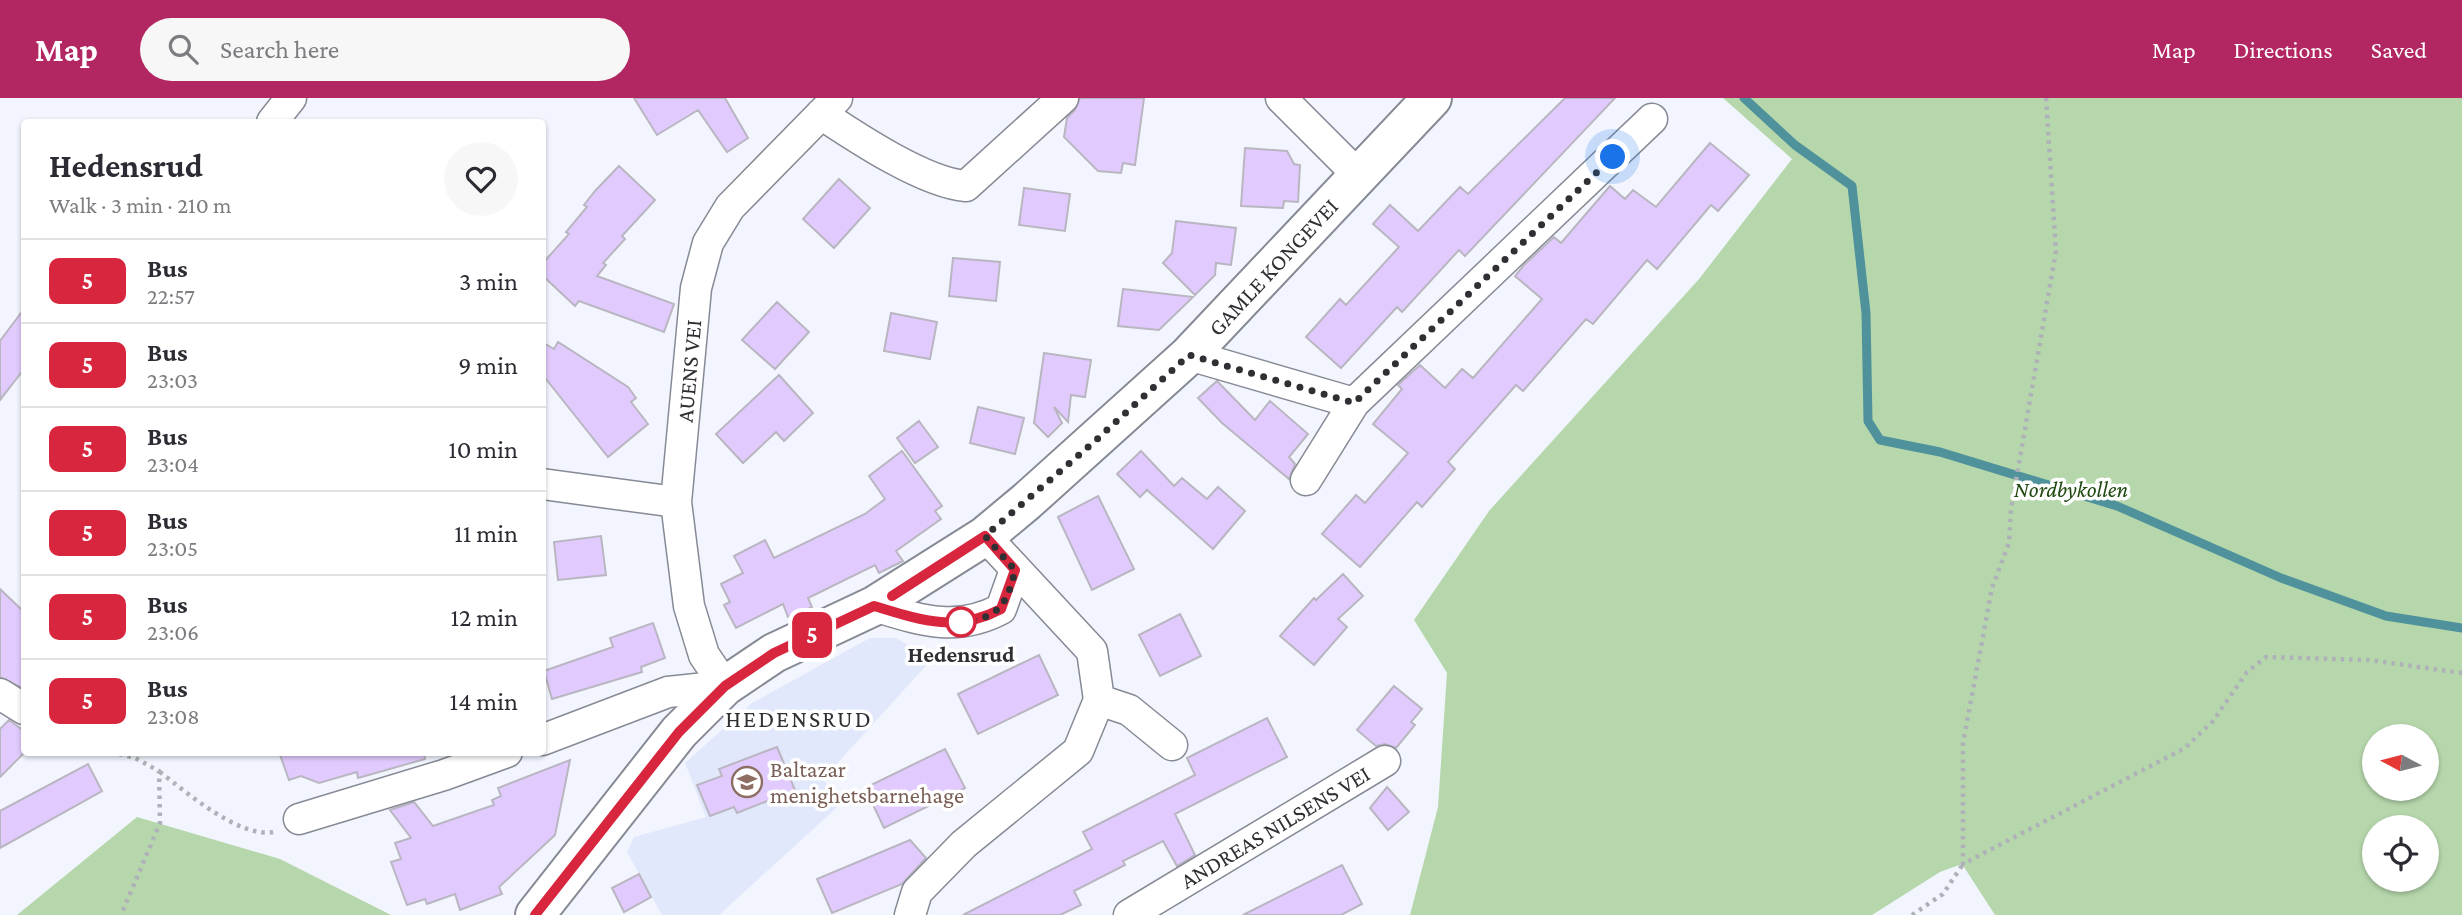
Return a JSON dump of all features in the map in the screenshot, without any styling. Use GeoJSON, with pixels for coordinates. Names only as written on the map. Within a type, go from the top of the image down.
{"type":"FeatureCollection","features":[{"type":"Feature","properties":{"kind":"main road","name":"GAMLE KONGEVEI"},"geometry":{"type":"LineString","coordinates":[[535,915],[679,732],[725,686],[774,653],[874,606],[985,536],[1104,434],[1189,355],[1432,98]]}},
{"type":"Feature","properties":{"kind":"street"},"geometry":{"type":"LineString","coordinates":[[274,119],[291,98]]}},
{"type":"Feature","properties":{"kind":"street"},"geometry":{"type":"LineString","coordinates":[[829,106],[885,153],[952,185],[966,186],[1063,98]]}},
{"type":"Feature","properties":{"kind":"street"},"geometry":{"type":"LineString","coordinates":[[1281,98],[1359,176]]}},
{"type":"Feature","properties":{"kind":"street","name":"AUENS VEI"},"geometry":{"type":"LineString","coordinates":[[725,686],[704,655],[690,606],[676,502],[696,288],[708,243],[730,207],[829,106]]}},
{"type":"Feature","properties":{"kind":"street"},"geometry":{"type":"LineString","coordinates":[[1306,480],[1354,403],[1652,119]]}},
{"type":"Feature","properties":{"kind":"street"},"geometry":{"type":"LineString","coordinates":[[1189,355],[1354,403]]}},
{"type":"Feature","properties":{"kind":"street"},"geometry":{"type":"LineString","coordinates":[[546,485],[676,502]]}},
{"type":"Feature","properties":{"kind":"street"},"geometry":{"type":"LineString","coordinates":[[910,915],[917,892],[964,844],[1078,751],[1099,700],[1092,651],[985,536]]}},
{"type":"Feature","properties":{"kind":"street"},"geometry":{"type":"LineString","coordinates":[[874,606],[926,622],[979,621],[1001,609],[1015,570]]}},
{"type":"Feature","properties":{"kind":"street","name":"GAMLE KONGEVEI"},"geometry":{"type":"LineString","coordinates":[[546,738],[667,692],[725,686]]}},
{"type":"Feature","properties":{"kind":"street"},"geometry":{"type":"LineString","coordinates":[[0,694],[21,707]]}},
{"type":"Feature","properties":{"kind":"street"},"geometry":{"type":"LineString","coordinates":[[1099,700],[1112,702],[1129,710],[1172,745]]}},
{"type":"Feature","properties":{"kind":"street"},"geometry":{"type":"LineString","coordinates":[[299,819],[444,775],[496,756]]}},
{"type":"Feature","properties":{"kind":"street","name":"ANDREAS NILSENS VEI"},"geometry":{"type":"LineString","coordinates":[[1129,915],[1385,761]]}},
{"type":"Feature","properties":{"kind":"path"},"geometry":{"type":"LineString","coordinates":[[1963,864],[1963,743],[1992,588],[2009,543],[2011,509],[2056,251],[2046,98]]}},
{"type":"Feature","properties":{"kind":"path"},"geometry":{"type":"LineString","coordinates":[[1912,915],[1943,894],[1963,864],[2185,748],[2213,721],[2247,672],[2266,657],[2369,660],[2462,673]]}},
{"type":"Feature","properties":{"kind":"path"},"geometry":{"type":"LineString","coordinates":[[127,756],[159,771],[221,816],[263,834],[286,830],[299,819]]}},
{"type":"Feature","properties":{"kind":"path"},"geometry":{"type":"LineString","coordinates":[[121,915],[160,822],[159,771]]}},
{"type":"Feature","properties":{"kind":"shaded area"},"geometry":{"type":"Polygon","coordinates":[[[870,638],[896,638],[932,659],[823,779],[842,803],[719,915],[662,915],[627,852],[634,837],[706,817],[685,763],[752,703],[870,638]]]}},
{"type":"Feature","properties":{"kind":"green space","name":"Nordbykollen"},"geometry":{"type":"Polygon","coordinates":[[[1723,98],[2462,98],[2462,915],[1995,915],[1962,864],[1940,872],[1872,915],[1410,915],[1438,807],[1447,673],[1414,620],[1489,511],[1699,279],[1792,159],[1723,98]]]}},
{"type":"Feature","properties":{"kind":"green space"},"geometry":{"type":"Polygon","coordinates":[[[137,817],[280,859],[391,915],[17,915],[137,817]]]}},
{"type":"Feature","properties":{"kind":"building"},"geometry":{"type":"Polygon","coordinates":[[[634,98],[725,98],[748,138],[727,152],[698,110],[657,135],[634,98]]]}},
{"type":"Feature","properties":{"kind":"building"},"geometry":{"type":"Polygon","coordinates":[[[1080,98],[1144,98],[1135,165],[1123,163],[1121,173],[1098,171],[1064,137],[1067,118],[1075,110],[1080,98]]]}},
{"type":"Feature","properties":{"kind":"building"},"geometry":{"type":"Polygon","coordinates":[[[1565,98],[1615,98],[1465,256],[1459,250],[1402,312],[1397,307],[1341,368],[1306,337],[1340,299],[1346,305],[1399,247],[1373,224],[1390,205],[1418,231],[1460,187],[1468,194],[1565,98]]]}},
{"type":"Feature","properties":{"kind":"building"},"geometry":{"type":"Polygon","coordinates":[[[1710,143],[1749,175],[1718,211],[1711,205],[1657,269],[1647,260],[1593,324],[1586,319],[1523,391],[1516,385],[1448,462],[1455,469],[1422,507],[1417,502],[1360,567],[1322,534],[1356,495],[1365,503],[1408,453],[1373,424],[1402,389],[1398,385],[1420,365],[1445,388],[1462,369],[1473,378],[1542,299],[1515,276],[1524,265],[1554,237],[1561,243],[1610,186],[1625,199],[1633,190],[1656,207],[1710,143]]]}},
{"type":"Feature","properties":{"kind":"building"},"geometry":{"type":"Polygon","coordinates":[[[1245,148],[1287,151],[1294,164],[1300,165],[1298,202],[1284,201],[1283,208],[1241,206],[1245,148]]]}},
{"type":"Feature","properties":{"kind":"building"},"geometry":{"type":"Polygon","coordinates":[[[619,166],[655,200],[622,236],[625,239],[603,263],[606,265],[597,276],[674,304],[664,332],[579,301],[575,306],[546,279],[546,260],[569,234],[566,232],[587,207],[584,205],[619,166]]]}},
{"type":"Feature","properties":{"kind":"building"},"geometry":{"type":"Polygon","coordinates":[[[839,179],[870,208],[834,248],[803,219],[839,179]]]}},
{"type":"Feature","properties":{"kind":"building"},"geometry":{"type":"Polygon","coordinates":[[[1024,188],[1070,194],[1065,231],[1019,225],[1024,188]]]}},
{"type":"Feature","properties":{"kind":"building"},"geometry":{"type":"Polygon","coordinates":[[[1176,221],[1236,228],[1231,265],[1216,263],[1215,275],[1195,295],[1163,263],[1172,253],[1176,221]]]}},
{"type":"Feature","properties":{"kind":"building"},"geometry":{"type":"Polygon","coordinates":[[[953,258],[1000,262],[996,301],[949,296],[953,258]]]}},
{"type":"Feature","properties":{"kind":"building"},"geometry":{"type":"Polygon","coordinates":[[[1123,289],[1193,297],[1159,330],[1118,326],[1123,289]]]}},
{"type":"Feature","properties":{"kind":"building"},"geometry":{"type":"Polygon","coordinates":[[[777,302],[809,332],[775,369],[742,340],[777,302]]]}},
{"type":"Feature","properties":{"kind":"building"},"geometry":{"type":"Polygon","coordinates":[[[21,313],[21,373],[0,400],[0,341],[21,313]]]}},
{"type":"Feature","properties":{"kind":"building"},"geometry":{"type":"Polygon","coordinates":[[[891,313],[937,322],[930,359],[884,351],[891,313]]]}},
{"type":"Feature","properties":{"kind":"building"},"geometry":{"type":"Polygon","coordinates":[[[558,342],[628,387],[636,398],[631,402],[648,424],[608,457],[546,379],[546,344],[554,349],[558,342]]]}},
{"type":"Feature","properties":{"kind":"building"},"geometry":{"type":"Polygon","coordinates":[[[1044,353],[1091,360],[1085,397],[1071,395],[1068,422],[1054,407],[1062,423],[1048,437],[1034,423],[1044,353]]]}},
{"type":"Feature","properties":{"kind":"building"},"geometry":{"type":"Polygon","coordinates":[[[779,375],[813,413],[784,441],[776,432],[743,463],[716,434],[779,375]]]}},
{"type":"Feature","properties":{"kind":"building"},"geometry":{"type":"Polygon","coordinates":[[[1217,381],[1255,420],[1270,401],[1308,434],[1289,457],[1295,464],[1289,479],[1222,423],[1198,398],[1217,381]]]}},
{"type":"Feature","properties":{"kind":"building"},"geometry":{"type":"Polygon","coordinates":[[[978,407],[1024,418],[1015,454],[970,443],[978,407]]]}},
{"type":"Feature","properties":{"kind":"building"},"geometry":{"type":"Polygon","coordinates":[[[919,421],[938,447],[915,463],[897,438],[919,421]]]}},
{"type":"Feature","properties":{"kind":"building"},"geometry":{"type":"Polygon","coordinates":[[[902,451],[942,506],[935,511],[941,519],[896,551],[903,561],[879,573],[875,565],[808,598],[812,607],[788,617],[783,604],[736,628],[724,605],[730,602],[721,584],[743,573],[734,556],[765,540],[774,558],[865,514],[885,499],[869,476],[902,451]]]}},
{"type":"Feature","properties":{"kind":"building"},"geometry":{"type":"Polygon","coordinates":[[[1141,451],[1174,486],[1182,478],[1207,499],[1218,487],[1245,511],[1213,549],[1147,490],[1140,497],[1117,474],[1141,451]]]}},
{"type":"Feature","properties":{"kind":"building"},"geometry":{"type":"Polygon","coordinates":[[[1098,496],[1134,569],[1092,590],[1058,517],[1098,496]]]}},
{"type":"Feature","properties":{"kind":"building"},"geometry":{"type":"Polygon","coordinates":[[[601,536],[606,575],[558,580],[554,542],[601,536]]]}},
{"type":"Feature","properties":{"kind":"building"},"geometry":{"type":"Polygon","coordinates":[[[1343,574],[1363,596],[1338,619],[1347,627],[1314,665],[1280,636],[1314,598],[1316,600],[1343,574]]]}},
{"type":"Feature","properties":{"kind":"building"},"geometry":{"type":"Polygon","coordinates":[[[0,589],[21,609],[21,688],[0,677],[0,589]]]}},
{"type":"Feature","properties":{"kind":"building"},"geometry":{"type":"Polygon","coordinates":[[[1180,614],[1201,656],[1160,676],[1139,635],[1180,614]]]}},
{"type":"Feature","properties":{"kind":"building"},"geometry":{"type":"Polygon","coordinates":[[[653,623],[665,658],[641,667],[642,672],[552,699],[546,670],[613,647],[610,638],[653,623]]]}},
{"type":"Feature","properties":{"kind":"building"},"geometry":{"type":"Polygon","coordinates":[[[1039,655],[1058,695],[978,734],[958,694],[1039,655]]]}},
{"type":"Feature","properties":{"kind":"building"},"geometry":{"type":"Polygon","coordinates":[[[1394,686],[1422,709],[1411,722],[1415,725],[1396,748],[1385,744],[1376,746],[1357,730],[1394,686]]]}},
{"type":"Feature","properties":{"kind":"building"},"geometry":{"type":"Polygon","coordinates":[[[1267,718],[1287,757],[1175,814],[1195,855],[1177,866],[1163,841],[1123,861],[1125,865],[1074,891],[1081,905],[1060,915],[963,915],[1092,849],[1083,832],[1195,775],[1187,758],[1267,718]]]}},
{"type":"Feature","properties":{"kind":"building"},"geometry":{"type":"Polygon","coordinates":[[[9,720],[21,729],[21,756],[0,777],[0,729],[9,720]]]}},
{"type":"Feature","properties":{"kind":"building"},"geometry":{"type":"Polygon","coordinates":[[[777,747],[795,790],[737,813],[734,807],[710,816],[697,785],[722,776],[719,769],[777,747]]]}},
{"type":"Feature","properties":{"kind":"building"},"geometry":{"type":"Polygon","coordinates":[[[945,749],[965,788],[884,828],[865,788],[945,749]]]}},
{"type":"Feature","properties":{"kind":"building"},"geometry":{"type":"Polygon","coordinates":[[[280,756],[425,756],[425,759],[358,778],[357,772],[319,783],[301,776],[289,780],[280,756]]]}},
{"type":"Feature","properties":{"kind":"building"},"geometry":{"type":"Polygon","coordinates":[[[570,760],[555,835],[499,887],[502,894],[460,910],[455,894],[427,904],[425,899],[407,905],[391,862],[401,859],[395,843],[411,838],[390,810],[414,802],[433,826],[494,805],[492,800],[501,796],[498,788],[570,760]]]}},
{"type":"Feature","properties":{"kind":"building"},"geometry":{"type":"Polygon","coordinates":[[[88,764],[102,791],[0,848],[0,811],[88,764]]]}},
{"type":"Feature","properties":{"kind":"building"},"geometry":{"type":"Polygon","coordinates":[[[1387,787],[1409,812],[1388,830],[1370,808],[1387,787]]]}},
{"type":"Feature","properties":{"kind":"building"},"geometry":{"type":"Polygon","coordinates":[[[910,840],[926,858],[902,884],[832,913],[817,879],[910,840]]]}},
{"type":"Feature","properties":{"kind":"building"},"geometry":{"type":"Polygon","coordinates":[[[1342,865],[1362,904],[1341,915],[1243,915],[1342,865]]]}},
{"type":"Feature","properties":{"kind":"building"},"geometry":{"type":"Polygon","coordinates":[[[639,874],[651,897],[624,912],[612,888],[639,874]]]}},
{"type":"Feature","properties":{"kind":"waterway"},"geometry":{"type":"LineString","coordinates":[[1744,98],[1795,145],[1852,186],[1866,313],[1868,421],[1880,440],[1940,452],[2117,506],[2281,578],[2386,616],[2462,628]]}},
{"type":"Feature","properties":{"kind":"bus line","name":"5"},"geometry":{"type":"LineString","coordinates":[[535,915],[679,732],[725,686],[749,668],[774,653],[874,606],[926,622],[979,621],[1001,609],[1010,591],[1015,570],[985,536],[892,596]]}},
{"type":"Feature","properties":{"kind":"place","name":"Hedensrud"},"geometry":{"type":"Point","coordinates":[961,622]}},
{"type":"Feature","properties":{"kind":"place","name":"Baltazar menighetsbarnehage"},"geometry":{"type":"Point","coordinates":[747,782]}},
{"type":"Feature","properties":{"kind":"district","name":"HEDENSRUD"},"geometry":{"type":"Point","coordinates":[799,718]}},
{"type":"Feature","properties":{"kind":"route"},"geometry":{"type":"LineString","coordinates":[[961,622],[979,621],[1001,609],[1010,591],[1015,570],[985,536],[1189,355],[1354,403],[1613,157]]}}]}
